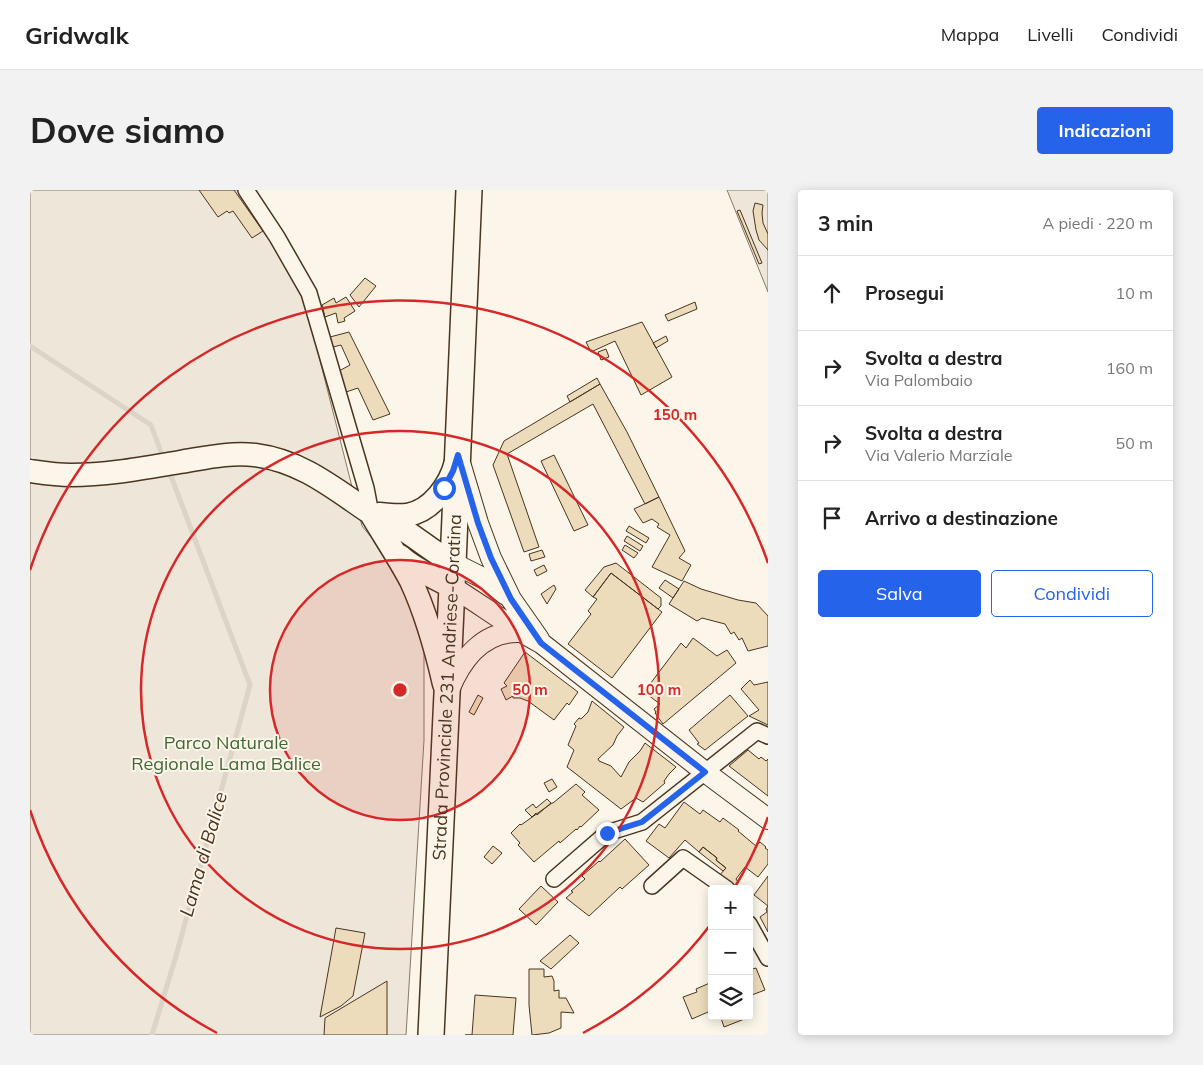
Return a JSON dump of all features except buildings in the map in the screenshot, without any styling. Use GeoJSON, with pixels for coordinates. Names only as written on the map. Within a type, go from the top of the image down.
{"type":"FeatureCollection","features":[{"type":"Feature","properties":{"kind":"main road","name":"Strada Provinciale 231 Andriese-Coratina"},"geometry":{"type":"LineString","coordinates":[[431,1035],[469,190]]}},
{"type":"Feature","properties":{"kind":"main road"},"geometry":{"type":"LineString","coordinates":[[30,470],[48,474],[100,474],[234,455],[257,456],[281,461],[301,468],[371,514],[394,524],[439,556],[452,575]]}},
{"type":"Feature","properties":{"kind":"main road"},"geometry":{"type":"LineString","coordinates":[[371,514],[408,515],[427,506],[439,495],[449,481],[458,455]]}},
{"type":"Feature","properties":{"kind":"main road"},"geometry":{"type":"LineString","coordinates":[[371,514],[408,576],[424,613],[446,696]]}},
{"type":"Feature","properties":{"kind":"main road"},"geometry":{"type":"LineString","coordinates":[[391,546],[414,567],[452,575]]}},
{"type":"Feature","properties":{"kind":"street"},"geometry":{"type":"LineString","coordinates":[[246,190],[277,237],[308,293],[366,488],[371,514]]}},
{"type":"Feature","properties":{"kind":"street"},"geometry":{"type":"LineString","coordinates":[[458,455],[485,545],[511,599],[541,643]]}},
{"type":"Feature","properties":{"kind":"street"},"geometry":{"type":"LineString","coordinates":[[452,575],[487,580],[511,599]]}},
{"type":"Feature","properties":{"kind":"street"},"geometry":{"type":"LineString","coordinates":[[452,575],[471,598],[521,632],[541,643],[768,819]]}},
{"type":"Feature","properties":{"kind":"street"},"geometry":{"type":"LineString","coordinates":[[446,696],[460,668],[470,653],[478,646],[494,636],[510,632],[521,632]]}},
{"type":"Feature","properties":{"kind":"street"},"geometry":{"type":"LineString","coordinates":[[554,879],[607,833],[642,822],[757,731],[768,736]]}},
{"type":"Feature","properties":{"kind":"street"},"geometry":{"type":"LineString","coordinates":[[652,886],[683,858],[721,885]]}},
{"type":"Feature","properties":{"kind":"street"},"geometry":{"type":"LineString","coordinates":[[752,930],[768,958]]}},
{"type":"Feature","properties":{"kind":"green space","name":"Parco Naturale Regionale Lama Balice"},"geometry":{"type":"Polygon","coordinates":[[[30,190],[239,190],[299,278],[362,526],[398,570],[424,651],[424,740],[406,1035],[30,1035],[30,190]]]}},
{"type":"Feature","properties":{"kind":"green space"},"geometry":{"type":"Polygon","coordinates":[[[727,190],[768,190],[768,292],[727,190]]]}},
{"type":"Feature","properties":{"kind":"waterway","name":"Lama di Balice"},"geometry":{"type":"LineString","coordinates":[[30,346],[151,425],[161,452]]}},
{"type":"Feature","properties":{"kind":"waterway","name":"Lama di Balice"},"geometry":{"type":"LineString","coordinates":[[152,1035],[176,956],[250,685],[171,476]]}},
{"type":"Feature","properties":{"kind":"route"},"geometry":{"type":"LineString","coordinates":[[444,488],[449,481],[458,455],[485,545],[511,599],[541,643],[705,772],[642,822],[607,833]]}}]}
